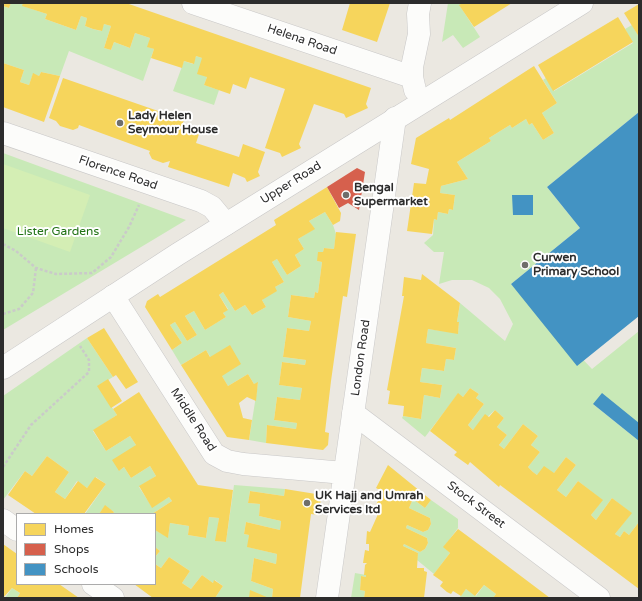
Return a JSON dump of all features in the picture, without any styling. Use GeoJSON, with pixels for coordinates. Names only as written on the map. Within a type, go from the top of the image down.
{"type":"FeatureCollection","features":[{"type":"Feature","properties":{"kind":"street","name":"Helena Road"},"geometry":{"type":"LineString","coordinates":[[193,3],[412,77]]}},
{"type":"Feature","properties":{"kind":"street"},"geometry":{"type":"LineString","coordinates":[[419,103],[413,86],[412,77],[419,34],[418,14],[420,3]]}},
{"type":"Feature","properties":{"kind":"street","name":"Upper Road"},"geometry":{"type":"LineString","coordinates":[[3,368],[226,224],[582,3]]}},
{"type":"Feature","properties":{"kind":"street","name":"London Road"},"geometry":{"type":"LineString","coordinates":[[327,598],[395,118]]}},
{"type":"Feature","properties":{"kind":"street","name":"Florence Road"},"geometry":{"type":"LineString","coordinates":[[3,133],[201,201],[212,207],[226,224]]}},
{"type":"Feature","properties":{"kind":"street","name":"Middle Road"},"geometry":{"type":"LineString","coordinates":[[113,296],[214,454],[227,461],[243,464],[344,473]]}},
{"type":"Feature","properties":{"kind":"street","name":"Stock Street"},"geometry":{"type":"LineString","coordinates":[[353,413],[599,598]]}},
{"type":"Feature","properties":{"kind":"street"},"geometry":{"type":"LineString","coordinates":[[3,520],[16,529]]}},
{"type":"Feature","properties":{"kind":"street"},"geometry":{"type":"LineString","coordinates":[[94,585],[113,598]]}},
{"type":"Feature","properties":{"kind":"path"},"geometry":{"type":"LineString","coordinates":[[3,244],[16,251],[36,268],[56,274],[92,273],[111,257],[129,227],[148,183]]}},
{"type":"Feature","properties":{"kind":"path"},"geometry":{"type":"LineString","coordinates":[[3,314],[19,309],[33,293],[36,268]]}},
{"type":"Feature","properties":{"kind":"path"},"geometry":{"type":"LineString","coordinates":[[3,467],[32,424],[89,372],[89,360],[67,326]]}},
{"type":"Feature","properties":{"kind":"green space"},"geometry":{"type":"Polygon","coordinates":[[[11,3],[23,3],[23,6],[47,14],[45,19],[76,30],[81,16],[87,18],[85,26],[93,29],[101,31],[104,24],[111,26],[104,48],[111,50],[114,42],[130,48],[135,33],[150,38],[148,47],[154,49],[143,81],[69,51],[60,76],[41,72],[39,76],[33,74],[29,85],[20,82],[24,70],[3,63],[3,6],[9,8],[11,3]]]}},
{"type":"Feature","properties":{"kind":"green space"},"geometry":{"type":"Polygon","coordinates":[[[448,3],[463,3],[460,6],[480,37],[463,48],[453,35],[442,42],[448,3]]]}},
{"type":"Feature","properties":{"kind":"green space"},"geometry":{"type":"Polygon","coordinates":[[[632,25],[639,37],[639,112],[547,187],[580,228],[511,284],[592,369],[639,331],[639,423],[593,404],[639,441],[639,522],[629,535],[624,531],[620,537],[615,534],[631,513],[612,498],[596,520],[591,515],[602,500],[578,481],[566,497],[557,490],[576,465],[566,457],[554,473],[537,475],[528,467],[540,452],[531,445],[538,436],[523,424],[504,449],[499,445],[507,435],[497,427],[504,418],[495,410],[473,430],[468,425],[484,404],[476,398],[479,394],[470,388],[463,397],[458,394],[425,437],[402,418],[403,416],[421,419],[424,395],[440,398],[442,385],[420,382],[422,368],[444,371],[446,359],[454,360],[456,348],[426,343],[428,329],[458,333],[459,323],[457,322],[460,303],[505,341],[513,324],[500,299],[489,288],[472,280],[452,280],[439,284],[444,252],[434,252],[424,243],[433,235],[434,219],[437,220],[438,212],[448,214],[449,209],[453,210],[455,195],[440,193],[441,186],[468,179],[457,162],[491,141],[489,138],[510,125],[512,128],[526,119],[529,125],[532,123],[543,140],[554,133],[542,113],[557,103],[543,80],[546,78],[554,91],[633,43],[625,29],[632,25]]]}},
{"type":"Feature","properties":{"kind":"green space"},"geometry":{"type":"Polygon","coordinates":[[[196,56],[202,58],[207,77],[204,85],[219,90],[214,105],[173,91],[184,61],[193,64],[196,56]]]}},
{"type":"Feature","properties":{"kind":"green space","name":"Lister Gardens"},"geometry":{"type":"Polygon","coordinates":[[[3,153],[186,220],[3,330],[3,153]]]}},
{"type":"Feature","properties":{"kind":"green space"},"geometry":{"type":"Polygon","coordinates":[[[3,164],[90,195],[70,252],[3,228],[3,164]]]}},
{"type":"Feature","properties":{"kind":"green space"},"geometry":{"type":"Polygon","coordinates":[[[325,212],[333,225],[336,234],[334,249],[324,248],[317,261],[322,262],[318,293],[315,292],[314,298],[291,295],[288,317],[311,321],[309,331],[287,328],[283,357],[306,360],[305,365],[282,362],[279,385],[302,388],[300,400],[277,397],[274,420],[297,423],[296,429],[267,425],[266,443],[249,440],[258,383],[254,384],[248,374],[228,386],[206,350],[181,365],[172,350],[182,343],[170,325],[175,322],[187,341],[197,335],[185,316],[194,311],[205,330],[226,317],[223,313],[228,309],[219,295],[223,292],[235,311],[245,305],[252,315],[266,307],[262,300],[275,287],[284,282],[272,262],[277,259],[287,275],[301,266],[295,255],[304,249],[298,239],[314,229],[309,221],[325,212]]]}},
{"type":"Feature","properties":{"kind":"green space"},"geometry":{"type":"Polygon","coordinates":[[[87,338],[113,377],[98,386],[117,415],[93,431],[106,451],[130,436],[136,445],[119,471],[124,467],[131,478],[150,466],[156,476],[139,487],[152,507],[169,497],[172,501],[154,513],[114,513],[105,506],[100,513],[86,513],[106,484],[96,477],[87,488],[77,481],[65,499],[55,492],[69,472],[47,456],[32,476],[25,471],[3,500],[3,396],[87,338]]]}},
{"type":"Feature","properties":{"kind":"green space"},"geometry":{"type":"Polygon","coordinates":[[[234,485],[285,489],[284,496],[250,491],[248,503],[260,504],[259,516],[281,521],[280,530],[246,522],[244,534],[249,535],[248,547],[277,554],[276,564],[254,558],[251,581],[273,589],[272,598],[215,598],[223,586],[215,580],[213,583],[202,575],[191,589],[182,583],[190,571],[169,557],[161,568],[156,565],[156,556],[160,551],[156,548],[156,531],[168,537],[170,523],[189,526],[188,535],[206,538],[209,517],[219,518],[216,541],[226,542],[234,485]]]}},
{"type":"Feature","properties":{"kind":"green space"},"geometry":{"type":"Polygon","coordinates":[[[413,499],[425,508],[431,500],[458,519],[458,528],[444,547],[450,553],[434,574],[417,560],[418,553],[403,546],[404,544],[420,552],[425,549],[428,543],[427,538],[406,528],[407,525],[423,532],[428,530],[431,524],[430,518],[409,508],[413,499]]]}},
{"type":"Feature","properties":{"kind":"green space"},"geometry":{"type":"Polygon","coordinates":[[[355,573],[366,575],[366,577],[361,576],[360,590],[365,591],[364,598],[351,598],[355,573]]]}},
{"type":"Feature","properties":{"kind":"green space"},"geometry":{"type":"Polygon","coordinates":[[[484,585],[496,594],[493,598],[459,598],[466,589],[476,596],[484,585]]]}},
{"type":"Feature","properties":{"kind":"green space"},"geometry":{"type":"Polygon","coordinates":[[[12,588],[20,593],[17,598],[5,598],[12,588]]]}},
{"type":"Feature","properties":{"kind":"building: Homes"},"geometry":{"type":"Polygon","coordinates":[[[3,3],[11,3],[9,8],[3,6],[3,3]]]}},
{"type":"Feature","properties":{"kind":"building: Homes"},"geometry":{"type":"Polygon","coordinates":[[[23,3],[126,3],[371,88],[366,104],[368,108],[346,118],[344,114],[314,104],[299,144],[301,148],[282,157],[280,153],[265,148],[285,89],[250,77],[246,89],[233,84],[230,94],[204,85],[207,77],[197,74],[202,58],[196,56],[194,64],[184,61],[182,68],[151,58],[154,49],[147,47],[150,38],[135,33],[130,48],[114,42],[111,50],[104,48],[111,26],[104,24],[102,31],[93,29],[85,26],[87,18],[81,16],[76,30],[45,19],[47,14],[22,6],[23,3]]]}},
{"type":"Feature","properties":{"kind":"building: Homes"},"geometry":{"type":"Polygon","coordinates":[[[350,3],[390,3],[377,42],[342,30],[350,3]]]}},
{"type":"Feature","properties":{"kind":"building: Homes"},"geometry":{"type":"Polygon","coordinates":[[[463,3],[512,3],[474,27],[459,5],[463,3]]]}},
{"type":"Feature","properties":{"kind":"building: Homes"},"geometry":{"type":"Polygon","coordinates":[[[639,4],[639,37],[624,13],[639,4]]]}},
{"type":"Feature","properties":{"kind":"building: Homes"},"geometry":{"type":"Polygon","coordinates":[[[618,17],[633,42],[553,91],[538,65],[618,17]]]}},
{"type":"Feature","properties":{"kind":"building: Homes"},"geometry":{"type":"Polygon","coordinates":[[[3,63],[24,70],[20,82],[29,85],[33,73],[39,76],[41,72],[60,76],[44,122],[3,107],[3,63]]]}},
{"type":"Feature","properties":{"kind":"building: Homes"},"geometry":{"type":"Polygon","coordinates":[[[534,66],[557,103],[542,113],[554,133],[543,140],[532,123],[529,125],[526,119],[512,128],[510,125],[489,138],[491,141],[457,162],[468,179],[441,186],[440,193],[455,195],[453,210],[449,209],[448,214],[438,212],[437,220],[434,219],[432,234],[407,231],[414,183],[426,184],[429,169],[411,164],[416,138],[449,118],[450,120],[534,66]]]}},
{"type":"Feature","properties":{"kind":"building: Homes","name":"Lady Helen Seymour House"},"geometry":{"type":"Polygon","coordinates":[[[63,78],[184,120],[182,125],[200,131],[196,143],[239,157],[243,144],[265,152],[258,172],[260,176],[247,182],[245,178],[233,173],[229,187],[168,167],[170,161],[163,163],[152,159],[149,153],[150,151],[79,125],[78,128],[73,130],[60,126],[56,121],[49,118],[63,78]]]}},
{"type":"Feature","properties":{"kind":"building: Homes"},"geometry":{"type":"Polygon","coordinates":[[[327,187],[341,213],[340,221],[333,225],[325,212],[309,221],[315,229],[298,239],[304,249],[295,255],[301,266],[287,275],[277,259],[272,262],[284,282],[275,287],[277,291],[262,300],[266,307],[252,315],[245,305],[235,311],[223,292],[219,295],[228,310],[223,313],[226,317],[205,330],[194,311],[185,316],[197,335],[187,341],[175,322],[170,325],[182,343],[172,350],[145,307],[147,301],[158,294],[160,297],[276,225],[274,220],[327,187]]]}},
{"type":"Feature","properties":{"kind":"building: Homes"},"geometry":{"type":"Polygon","coordinates":[[[336,232],[356,234],[347,297],[343,296],[331,381],[325,432],[329,433],[328,445],[323,450],[266,443],[267,425],[296,429],[297,423],[274,420],[277,397],[300,400],[302,388],[279,385],[282,362],[305,365],[306,360],[283,357],[287,328],[309,331],[311,321],[288,317],[291,295],[314,298],[315,292],[318,293],[322,262],[317,261],[318,252],[323,252],[324,248],[334,249],[336,232]]]}},
{"type":"Feature","properties":{"kind":"building: Homes"},"geometry":{"type":"Polygon","coordinates":[[[422,274],[460,303],[457,322],[459,322],[458,334],[428,329],[426,343],[456,348],[454,360],[446,359],[444,371],[422,368],[420,382],[442,385],[440,398],[424,395],[421,419],[403,416],[404,406],[388,404],[390,391],[387,390],[404,296],[402,296],[404,277],[421,280],[422,274]]]}},
{"type":"Feature","properties":{"kind":"building: Homes"},"geometry":{"type":"Polygon","coordinates":[[[104,328],[138,382],[126,389],[116,375],[113,377],[87,338],[104,328]]]}},
{"type":"Feature","properties":{"kind":"building: Homes"},"geometry":{"type":"Polygon","coordinates":[[[230,345],[241,364],[222,376],[228,386],[248,374],[254,384],[258,382],[256,401],[247,397],[239,403],[243,418],[252,420],[249,440],[227,437],[181,365],[206,350],[210,357],[230,345]]]}},
{"type":"Feature","properties":{"kind":"building: Homes"},"geometry":{"type":"Polygon","coordinates":[[[108,379],[122,401],[111,408],[97,386],[108,379]]]}},
{"type":"Feature","properties":{"kind":"building: Homes"},"geometry":{"type":"Polygon","coordinates":[[[470,388],[479,394],[476,398],[484,404],[468,425],[473,430],[485,414],[489,417],[495,410],[504,418],[497,427],[507,435],[499,445],[504,449],[523,424],[538,436],[531,445],[540,452],[528,467],[533,472],[537,475],[544,466],[554,473],[566,457],[576,465],[557,490],[566,497],[578,481],[603,500],[591,515],[596,520],[612,498],[632,513],[615,534],[620,537],[624,531],[629,535],[639,522],[639,589],[500,485],[499,487],[470,462],[468,465],[454,455],[457,452],[430,431],[458,393],[463,397],[470,388]]]}},
{"type":"Feature","properties":{"kind":"building: Homes"},"geometry":{"type":"Polygon","coordinates":[[[139,392],[198,485],[233,490],[226,542],[215,541],[219,518],[209,517],[206,538],[188,535],[189,526],[170,523],[168,538],[156,531],[156,513],[154,513],[172,501],[169,497],[152,508],[139,486],[156,476],[150,466],[131,478],[124,467],[119,471],[112,460],[136,445],[130,436],[106,451],[93,430],[117,415],[113,409],[139,392]]]}},
{"type":"Feature","properties":{"kind":"building: Homes"},"geometry":{"type":"Polygon","coordinates":[[[47,456],[69,472],[55,492],[65,499],[78,481],[87,488],[95,477],[106,484],[85,513],[35,513],[8,495],[25,471],[32,476],[47,456]]]}},
{"type":"Feature","properties":{"kind":"building: Homes"},"geometry":{"type":"Polygon","coordinates":[[[388,465],[431,500],[425,508],[413,499],[409,508],[430,518],[431,524],[428,530],[423,532],[407,525],[406,528],[427,538],[428,543],[425,549],[420,552],[404,544],[403,546],[418,553],[417,568],[424,568],[424,571],[427,572],[424,598],[364,598],[365,591],[360,590],[361,576],[366,577],[366,575],[364,575],[365,565],[367,563],[363,563],[365,550],[369,551],[369,544],[366,544],[367,531],[370,532],[379,512],[374,510],[382,491],[376,488],[388,465]]]}},
{"type":"Feature","properties":{"kind":"building: Homes"},"geometry":{"type":"Polygon","coordinates":[[[285,489],[316,494],[321,499],[318,515],[311,514],[300,598],[272,598],[273,589],[251,581],[254,558],[276,564],[277,554],[247,547],[249,535],[244,534],[246,522],[280,530],[281,521],[259,516],[260,504],[248,503],[250,491],[284,496],[285,489]]]}},
{"type":"Feature","properties":{"kind":"building: Homes"},"geometry":{"type":"Polygon","coordinates":[[[105,505],[114,512],[114,513],[100,513],[105,505]]]}},
{"type":"Feature","properties":{"kind":"building: Homes"},"geometry":{"type":"Polygon","coordinates":[[[458,529],[550,598],[493,598],[496,594],[484,585],[475,596],[466,589],[461,596],[453,591],[451,594],[447,592],[440,586],[443,582],[433,575],[450,553],[443,547],[458,529]]]}},
{"type":"Feature","properties":{"kind":"building: Homes"},"geometry":{"type":"Polygon","coordinates":[[[3,544],[16,553],[16,585],[60,585],[79,598],[17,598],[20,593],[12,588],[3,598],[3,544]]]}},
{"type":"Feature","properties":{"kind":"building: Homes"},"geometry":{"type":"Polygon","coordinates":[[[156,548],[160,551],[156,556],[156,548]]]}},
{"type":"Feature","properties":{"kind":"building: Homes"},"geometry":{"type":"Polygon","coordinates":[[[169,557],[190,571],[182,583],[191,589],[202,575],[213,583],[214,580],[223,586],[215,598],[153,598],[135,585],[156,585],[156,565],[161,568],[169,557]]]}},
{"type":"Feature","properties":{"kind":"building: Homes"},"geometry":{"type":"Polygon","coordinates":[[[250,590],[269,598],[249,598],[250,590]]]}},
{"type":"Feature","properties":{"kind":"building: Shops","name":"Bengal Supermarket"},"geometry":{"type":"Polygon","coordinates":[[[357,168],[365,172],[359,210],[348,203],[339,208],[327,187],[357,168]]]}},
{"type":"Feature","properties":{"kind":"building: Schools"},"geometry":{"type":"Polygon","coordinates":[[[639,112],[639,316],[577,366],[511,284],[580,228],[547,187],[639,112]]]}},
{"type":"Feature","properties":{"kind":"building: Schools"},"geometry":{"type":"Polygon","coordinates":[[[512,195],[533,195],[533,215],[513,215],[512,195]]]}},
{"type":"Feature","properties":{"kind":"building: Schools"},"geometry":{"type":"Polygon","coordinates":[[[602,393],[639,423],[639,441],[593,404],[602,393]]]}},
{"type":"Feature","properties":{"kind":"place","name":"Lady Helen Seymour House"},"geometry":{"type":"Point","coordinates":[120,123]}},
{"type":"Feature","properties":{"kind":"place","name":"Bengal Supermarket"},"geometry":{"type":"Point","coordinates":[346,195]}},
{"type":"Feature","properties":{"kind":"place","name":"Curwen Primary School"},"geometry":{"type":"Point","coordinates":[525,265]}},
{"type":"Feature","properties":{"kind":"place","name":"UK Hajj and Umrah Services ltd"},"geometry":{"type":"Point","coordinates":[307,503]}}]}
